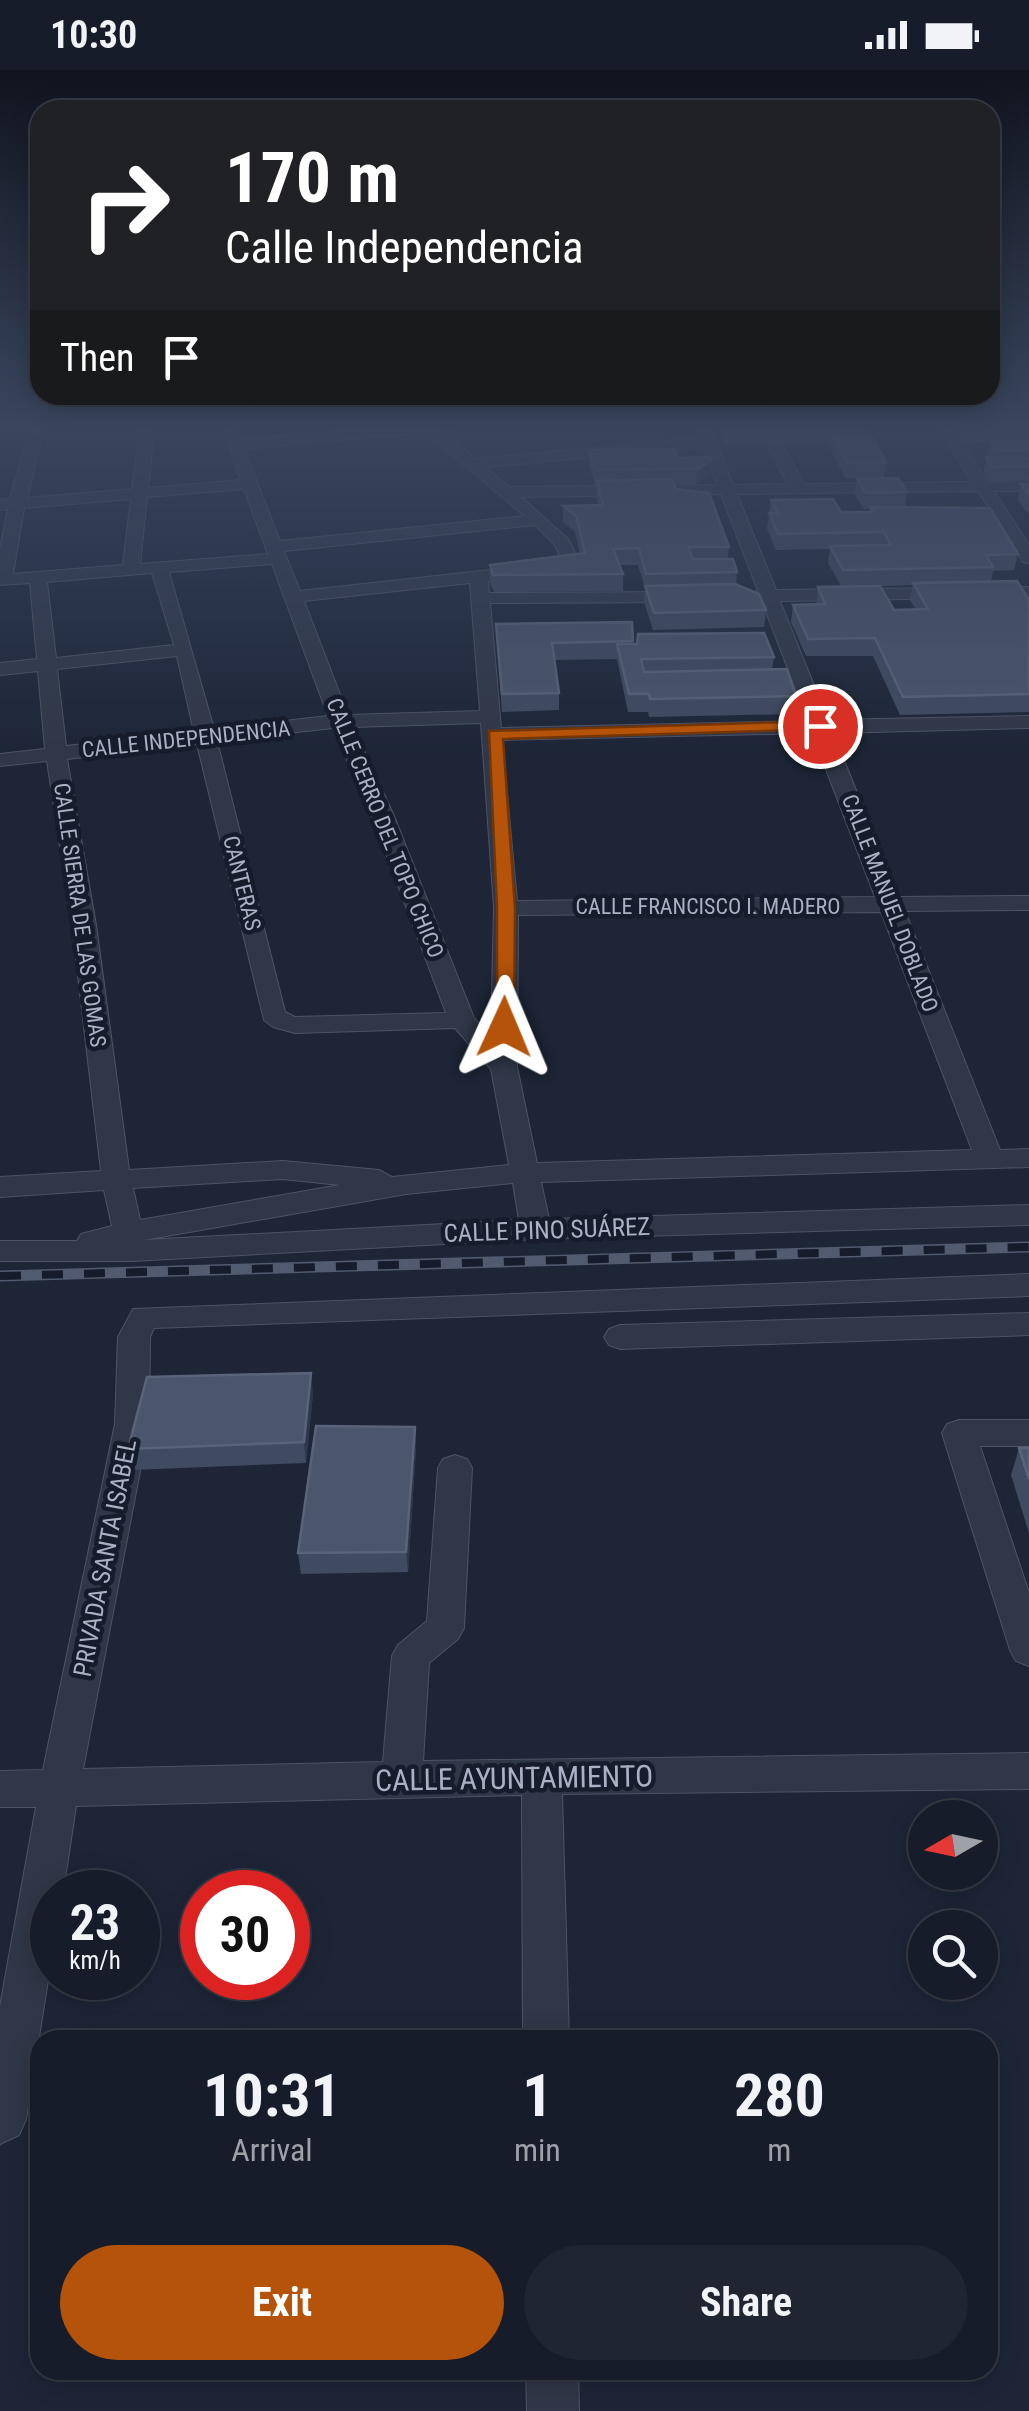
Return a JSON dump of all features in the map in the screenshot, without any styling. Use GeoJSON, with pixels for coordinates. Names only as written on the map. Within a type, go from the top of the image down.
{"type":"FeatureCollection","features":[{"type":"Feature","properties":{"kind":"street"},"geometry":{"type":"LineString","coordinates":[[6,532],[2,580],[159,567],[438,532]]}},
{"type":"Feature","properties":{"kind":"street"},"geometry":{"type":"LineString","coordinates":[[131,569],[135,532]]}},
{"type":"Feature","properties":{"kind":"street","name":"CALLE CERRO DEL TOPO CHICO"},"geometry":{"type":"LineString","coordinates":[[268,532],[340,722],[383,816],[462,1020],[504,1067]]}},
{"type":"Feature","properties":{"kind":"street"},"geometry":{"type":"LineString","coordinates":[[480,588],[573,566],[551,532]]}},
{"type":"Feature","properties":{"kind":"street","name":"CALLE MANUEL DOBLADO"},"geometry":{"type":"LineString","coordinates":[[742,532],[990,1159]]}},
{"type":"Feature","properties":{"kind":"street"},"geometry":{"type":"LineString","coordinates":[[1013,532],[1029,558]]}},
{"type":"Feature","properties":{"kind":"street","name":"CANTERAS"},"geometry":{"type":"LineString","coordinates":[[159,567],[185,650],[273,1015],[295,1025],[462,1020]]}},
{"type":"Feature","properties":{"kind":"street","name":"CALLE SIERRA DE LAS GOMAS"},"geometry":{"type":"LineString","coordinates":[[38,577],[50,663],[56,754],[84,925],[116,1178],[130,1241]]}},
{"type":"Feature","properties":{"kind":"street"},"geometry":{"type":"LineString","coordinates":[[292,597],[480,588],[720,596],[1029,592]]}},
{"type":"Feature","properties":{"kind":"street"},"geometry":{"type":"LineString","coordinates":[[480,588],[506,908],[504,1067],[536,1229]]}},
{"type":"Feature","properties":{"kind":"street"},"geometry":{"type":"LineString","coordinates":[[0,668],[185,650]]}},
{"type":"Feature","properties":{"kind":"street","name":"CALLE INDEPENDENCIA"},"geometry":{"type":"LineString","coordinates":[[0,760],[340,722],[820,726],[1029,722]]}},
{"type":"Feature","properties":{"kind":"street","name":"CALLE FRANCISCO I. MADERO"},"geometry":{"type":"LineString","coordinates":[[506,908],[1029,902]]}},
{"type":"Feature","properties":{"kind":"street","name":"CALLE PINO SUÁREZ"},"geometry":{"type":"LineString","coordinates":[[0,1251],[66,1249],[130,1241],[406,1184],[524,1173],[1029,1158]]}},
{"type":"Feature","properties":{"kind":"street","name":"CALLE PINO SUÁREZ"},"geometry":{"type":"LineString","coordinates":[[0,1187],[116,1178],[316,1171],[406,1184]]}},
{"type":"Feature","properties":{"kind":"street","name":"CALLE PINO SUÁREZ"},"geometry":{"type":"LineString","coordinates":[[130,1241],[1029,1215]]}},
{"type":"Feature","properties":{"kind":"street","name":"PRIVADA SANTA ISABEL"},"geometry":{"type":"LineString","coordinates":[[0,2120],[4,2119],[59,1788],[132,1424],[137,1327],[148,1315],[1029,1285]]}},
{"type":"Feature","properties":{"kind":"street"},"geometry":{"type":"LineString","coordinates":[[620,1336],[1029,1324]]}},
{"type":"Feature","properties":{"kind":"street"},"geometry":{"type":"LineString","coordinates":[[1029,1433],[960,1433],[1029,1650]]}},
{"type":"Feature","properties":{"kind":"street"},"geometry":{"type":"LineString","coordinates":[[402,1780],[411,1656],[446,1628],[455,1468]]}},
{"type":"Feature","properties":{"kind":"street","name":"CALLE AYUNTAMIENTO"},"geometry":{"type":"LineString","coordinates":[[0,1789],[542,1776],[1029,1771]]}},
{"type":"Feature","properties":{"kind":"street"},"geometry":{"type":"LineString","coordinates":[[542,1776],[546,2030]]}},
{"type":"Feature","properties":{"kind":"street"},"geometry":{"type":"LineString","coordinates":[[552,2380],[553,2411]]}},
{"type":"Feature","properties":{"kind":"building"},"geometry":{"type":"Polygon","coordinates":[[[580,532],[724,532],[729,547],[689,547],[692,559],[733,559],[737,572],[646,574],[639,548],[613,549],[623,574],[493,575],[490,565],[585,553],[580,532]]]}},
{"type":"Feature","properties":{"kind":"building"},"geometry":{"type":"Polygon","coordinates":[[[777,532],[871,532],[778,534],[777,532]]]}},
{"type":"Feature","properties":{"kind":"building"},"geometry":{"type":"Polygon","coordinates":[[[884,532],[1005,532],[1018,554],[986,555],[993,567],[843,570],[830,546],[891,545],[884,532]]]}},
{"type":"Feature","properties":{"kind":"building"},"geometry":{"type":"Polygon","coordinates":[[[1017,581],[1029,600],[1029,694],[903,697],[875,638],[808,639],[793,605],[825,604],[818,587],[880,586],[894,610],[928,609],[913,583],[1017,581]]]}},
{"type":"Feature","properties":{"kind":"building"},"geometry":{"type":"Polygon","coordinates":[[[735,584],[759,594],[766,610],[654,613],[645,586],[735,584]]]}},
{"type":"Feature","properties":{"kind":"building"},"geometry":{"type":"Polygon","coordinates":[[[632,622],[633,641],[552,643],[559,693],[502,694],[496,624],[632,622]]]}},
{"type":"Feature","properties":{"kind":"building"},"geometry":{"type":"Polygon","coordinates":[[[764,633],[774,657],[641,659],[644,672],[787,669],[796,696],[650,699],[649,694],[629,694],[617,644],[637,644],[638,634],[764,633]]]}},
{"type":"Feature","properties":{"kind":"building"},"geometry":{"type":"Polygon","coordinates":[[[311,1373],[304,1442],[128,1449],[147,1377],[311,1373]]]}},
{"type":"Feature","properties":{"kind":"building"},"geometry":{"type":"Polygon","coordinates":[[[316,1426],[415,1427],[406,1552],[298,1553],[316,1426]]]}},
{"type":"Feature","properties":{"kind":"building"},"geometry":{"type":"Polygon","coordinates":[[[1019,1448],[1029,1448],[1029,1479],[1019,1448]]]}},
{"type":"Feature","properties":{"kind":"railway"},"geometry":{"type":"LineString","coordinates":[[0,1276],[1029,1247]]}},
{"type":"Feature","properties":{"kind":"route"},"geometry":{"type":"LineString","coordinates":[[504,1027],[506,908],[494,734],[820,726]]}}]}
